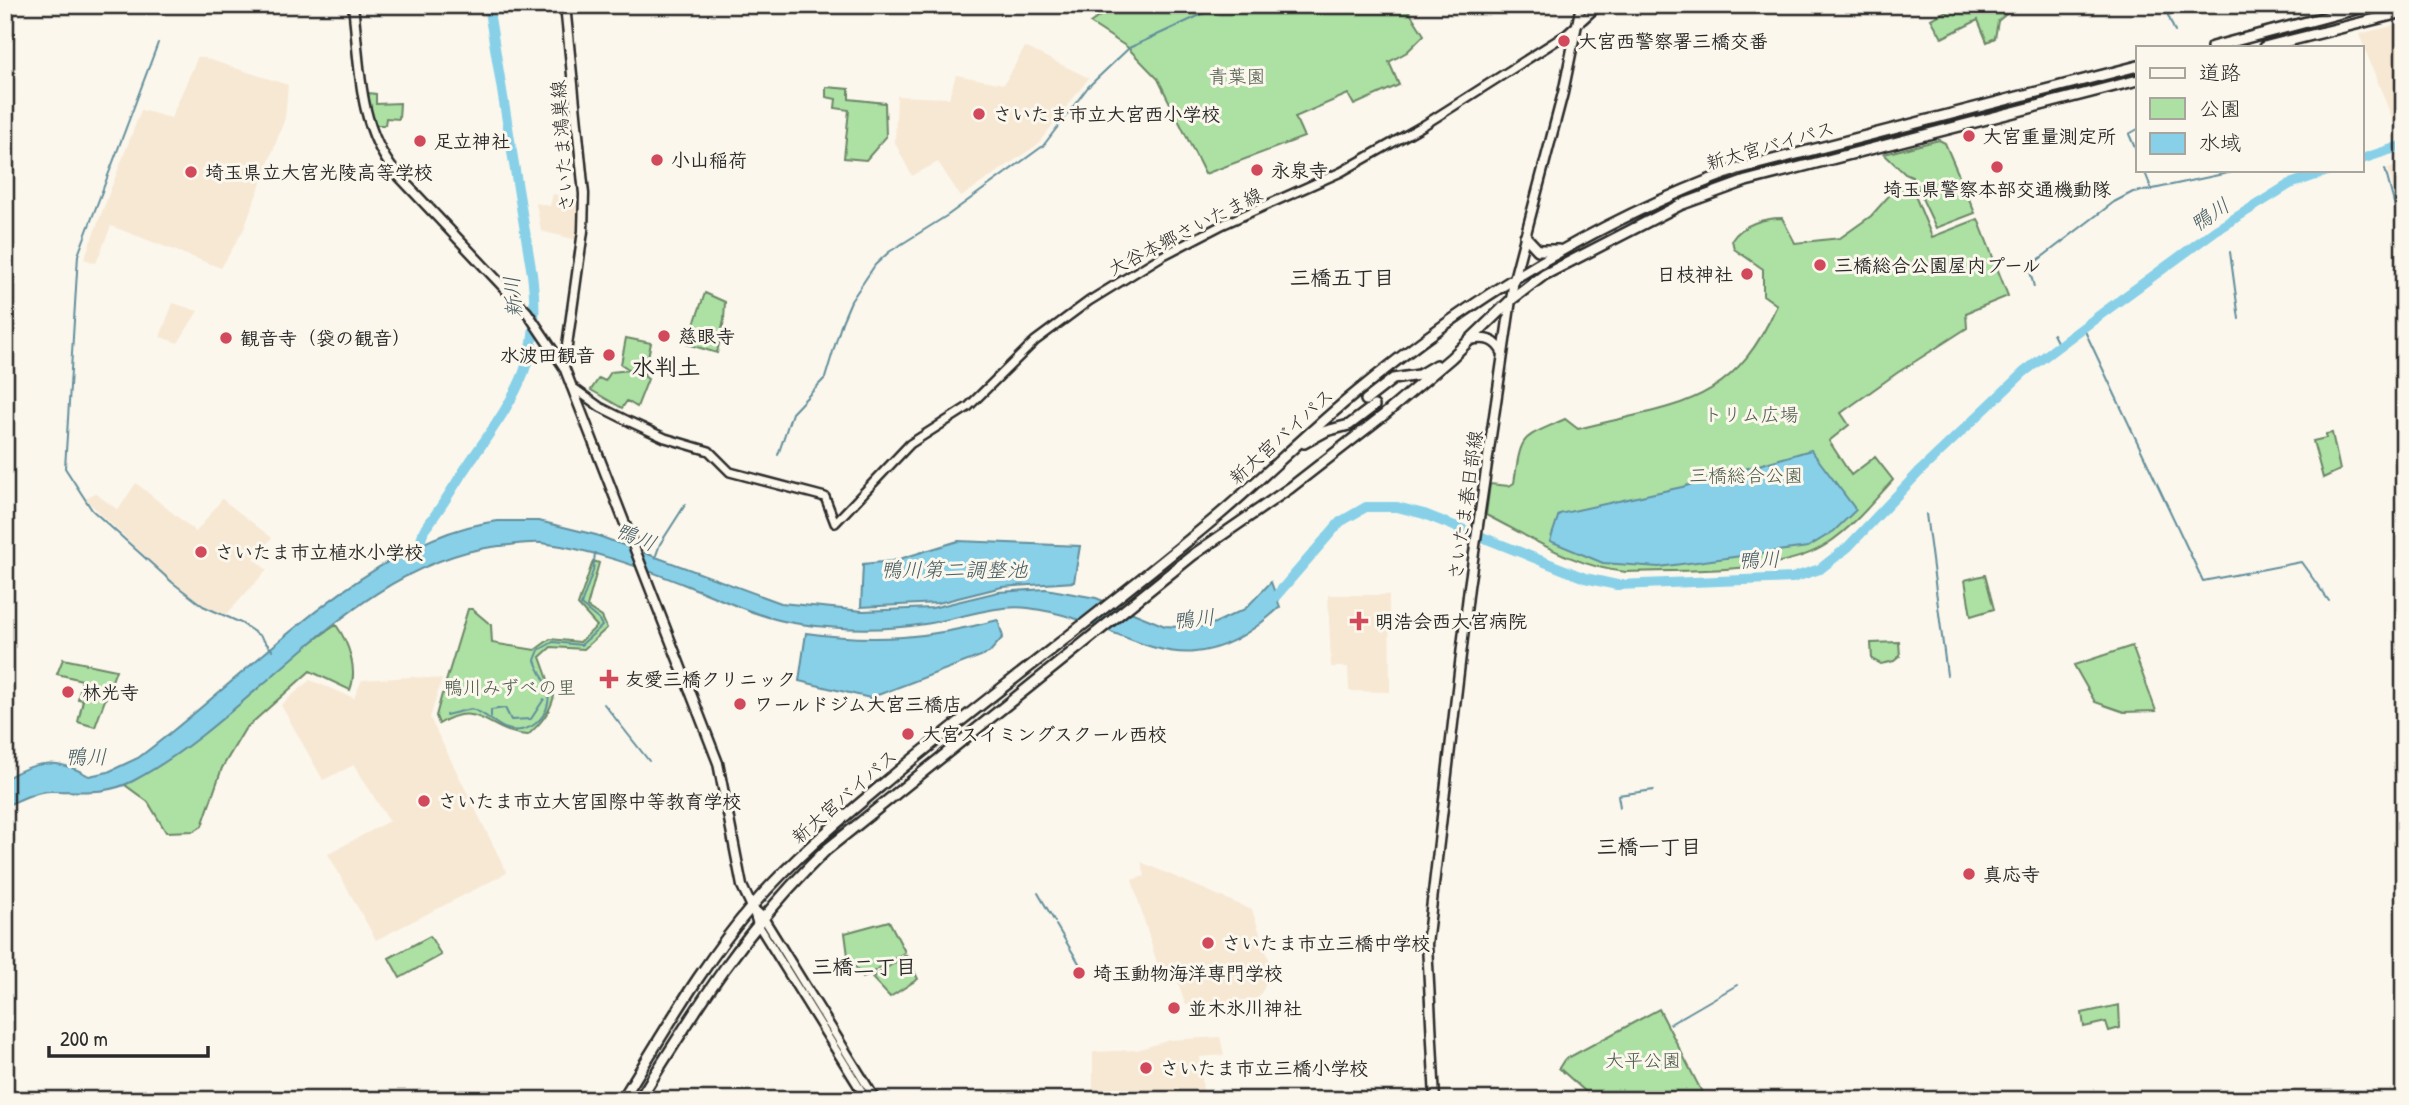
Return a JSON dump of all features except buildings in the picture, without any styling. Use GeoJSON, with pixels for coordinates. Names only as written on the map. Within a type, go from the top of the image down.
{"type":"FeatureCollection","features":[{"type":"Feature","properties":{"kind":"highway"},"geometry":{"type":"LineString","coordinates":[[2216,46],[2371,5]]}},
{"type":"Feature","properties":{"kind":"highway"},"geometry":{"type":"LineString","coordinates":[[2268,46],[2404,12]]}},
{"type":"Feature","properties":{"kind":"highway","name":"新大宮バイパス"},"geometry":{"type":"LineString","coordinates":[[622,1100],[680,1005],[751,906],[796,860],[856,805],[1219,515],[1385,369],[1448,321],[1569,246],[1676,191],[1738,169],[2136,67]]}},
{"type":"Feature","properties":{"kind":"highway","name":"新大宮バイパス"},"geometry":{"type":"LineString","coordinates":[[639,1100],[698,1003],[760,920],[841,836],[1193,555],[1300,480],[1458,351],[1511,300],[1544,275],[1680,205],[1735,185],[2136,81]]}},
{"type":"Feature","properties":{"kind":"highway"},"geometry":{"type":"LineString","coordinates":[[1525,236],[1541,251],[1569,246]]}},
{"type":"Feature","properties":{"kind":"highway"},"geometry":{"type":"LineString","coordinates":[[1290,451],[1320,434],[1349,425],[1393,379],[1419,375],[1458,351]]}},
{"type":"Feature","properties":{"kind":"main road"},"geometry":{"type":"LineString","coordinates":[[353,5],[367,123],[378,148],[395,172],[527,312],[564,367],[718,762],[742,886],[751,906],[876,1100]]}},
{"type":"Feature","properties":{"kind":"main road","name":"さいたま鴻巣線"},"geometry":{"type":"LineString","coordinates":[[564,367],[583,231],[584,194],[565,5]]}},
{"type":"Feature","properties":{"kind":"main road","name":"さいたま春日部線"},"geometry":{"type":"LineString","coordinates":[[1435,1100],[1427,944],[1474,552],[1514,279],[1580,22],[1581,5]]}},
{"type":"Feature","properties":{"kind":"main road","name":"大谷本郷さいたま線"},"geometry":{"type":"LineString","coordinates":[[570,386],[600,407],[639,426],[709,451],[730,472],[825,496],[835,523],[911,444],[968,407],[1035,341],[1098,294],[1213,230],[1351,166],[1468,98],[1580,22],[1599,5]]}},
{"type":"Feature","properties":{"kind":"main road"},"geometry":{"type":"LineString","coordinates":[[1470,340],[1491,340],[1500,346],[1503,354]]}},
{"type":"Feature","properties":{"kind":"main road"},"geometry":{"type":"LineString","coordinates":[[760,920],[867,1100]]}},
{"type":"Feature","properties":{"kind":"shaded area"},"geometry":{"type":"Polygon","coordinates":[[[2404,23],[2404,121],[2394,123],[2359,34],[2404,23]]]}},
{"type":"Feature","properties":{"kind":"shaded area","name":"さいたま市立大宮西小学校"},"geometry":{"type":"Polygon","coordinates":[[[1025,47],[1089,78],[1037,145],[961,197],[938,162],[912,176],[895,143],[897,96],[949,98],[956,75],[1004,84],[1025,47]]]}},
{"type":"Feature","properties":{"kind":"shaded area","name":"埼玉県立大宮光陵高等学校"},"geometry":{"type":"Polygon","coordinates":[[[198,56],[288,85],[285,118],[244,229],[221,268],[111,226],[96,263],[84,259],[141,110],[171,118],[198,56]]]}},
{"type":"Feature","properties":{"kind":"shaded area"},"geometry":{"type":"Polygon","coordinates":[[[2404,164],[2404,230],[2388,169],[2404,164]]]}},
{"type":"Feature","properties":{"kind":"shaded area"},"geometry":{"type":"Polygon","coordinates":[[[553,194],[579,201],[577,240],[541,231],[536,203],[550,206],[553,194]]]}},
{"type":"Feature","properties":{"kind":"shaded area"},"geometry":{"type":"Polygon","coordinates":[[[173,303],[198,311],[178,343],[160,337],[173,303]]]}},
{"type":"Feature","properties":{"kind":"shaded area","name":"さいたま市立植水小学校"},"geometry":{"type":"Polygon","coordinates":[[[136,483],[196,532],[222,499],[272,538],[254,559],[267,570],[226,615],[203,605],[173,583],[85,499],[95,493],[118,510],[136,483]]]}},
{"type":"Feature","properties":{"kind":"shaded area","name":"明浩会西大宮病院"},"geometry":{"type":"Polygon","coordinates":[[[1328,595],[1389,595],[1390,692],[1349,691],[1348,667],[1331,667],[1328,595]]]}},
{"type":"Feature","properties":{"kind":"shaded area","name":"さいたま市立大宮国際中等教育学校"},"geometry":{"type":"Polygon","coordinates":[[[412,677],[442,679],[430,718],[507,873],[376,940],[328,854],[389,821],[354,765],[323,780],[281,705],[310,680],[354,698],[362,680],[412,677]]]}},
{"type":"Feature","properties":{"kind":"shaded area","name":"さいたま市立三橋中学校"},"geometry":{"type":"Polygon","coordinates":[[[1141,862],[1252,910],[1273,971],[1258,999],[1185,1004],[1177,979],[1163,983],[1132,880],[1145,876],[1141,862]]]}},
{"type":"Feature","properties":{"kind":"shaded area","name":"さいたま市立三橋小学校"},"geometry":{"type":"Polygon","coordinates":[[[1220,1037],[1224,1055],[1200,1057],[1203,1091],[1197,1092],[1198,1100],[1093,1100],[1093,1052],[1137,1050],[1170,1040],[1220,1037]]]}},
{"type":"Feature","properties":{"kind":"green space","name":"青葉園"},"geometry":{"type":"Polygon","coordinates":[[[1116,5],[1405,5],[1424,35],[1407,52],[1389,62],[1399,85],[1354,105],[1348,94],[1295,117],[1304,137],[1205,174],[1158,79],[1127,47],[1090,23],[1116,5]]]}},
{"type":"Feature","properties":{"kind":"green space"},"geometry":{"type":"Polygon","coordinates":[[[1958,5],[2017,5],[1998,21],[1995,38],[1987,42],[1978,20],[1942,38],[1931,19],[1958,5]]]}},
{"type":"Feature","properties":{"kind":"green space"},"geometry":{"type":"Polygon","coordinates":[[[826,87],[849,89],[849,99],[885,103],[886,137],[866,160],[844,158],[849,110],[835,108],[836,99],[826,97],[826,87]]]}},
{"type":"Feature","properties":{"kind":"green space"},"geometry":{"type":"Polygon","coordinates":[[[368,93],[376,94],[376,104],[400,103],[399,119],[386,118],[385,125],[372,125],[368,93]]]}},
{"type":"Feature","properties":{"kind":"green space"},"geometry":{"type":"Polygon","coordinates":[[[1939,140],[1945,143],[1975,213],[1936,228],[1912,177],[1905,174],[1884,154],[1939,140]]]}},
{"type":"Feature","properties":{"kind":"green space","name":"三橋総合公園"},"geometry":{"type":"Polygon","coordinates":[[[1903,180],[1909,181],[1932,237],[1978,219],[2008,296],[1966,313],[1967,328],[1841,413],[1849,425],[1829,441],[1851,475],[1875,457],[1893,480],[1845,530],[1827,544],[1807,554],[1758,566],[1626,572],[1571,558],[1486,515],[1490,484],[1509,486],[1514,483],[1519,454],[1531,435],[1565,419],[1578,429],[1672,406],[1720,383],[1741,364],[1760,339],[1777,305],[1763,295],[1763,269],[1734,249],[1732,240],[1736,234],[1761,221],[1782,218],[1795,243],[1840,238],[1871,216],[1903,180]]]}},
{"type":"Feature","properties":{"kind":"green space"},"geometry":{"type":"Polygon","coordinates":[[[705,293],[725,302],[717,353],[687,344],[705,293]]]}},
{"type":"Feature","properties":{"kind":"green space"},"geometry":{"type":"Polygon","coordinates":[[[626,338],[651,343],[644,376],[648,379],[637,407],[627,401],[622,408],[591,390],[599,378],[605,381],[611,372],[630,370],[621,364],[626,338]]]}},
{"type":"Feature","properties":{"kind":"green space"},"geometry":{"type":"Polygon","coordinates":[[[2332,433],[2340,470],[2323,478],[2313,441],[2326,438],[2326,434],[2332,433]]]}},
{"type":"Feature","properties":{"kind":"green space","name":"鴨川みずべの里"},"geometry":{"type":"Polygon","coordinates":[[[593,561],[599,563],[587,607],[602,617],[607,628],[584,649],[551,647],[540,657],[554,696],[537,727],[528,735],[515,733],[484,719],[465,715],[439,724],[436,716],[442,694],[454,688],[450,683],[445,685],[468,609],[472,609],[491,625],[492,643],[535,650],[550,639],[580,642],[597,626],[578,605],[593,561]]]}},
{"type":"Feature","properties":{"kind":"green space"},"geometry":{"type":"Polygon","coordinates":[[[1985,575],[1994,609],[1971,616],[1965,580],[1985,575]]]}},
{"type":"Feature","properties":{"kind":"green space"},"geometry":{"type":"Polygon","coordinates":[[[336,625],[345,640],[353,665],[350,690],[310,671],[245,729],[222,768],[202,826],[194,831],[166,832],[148,802],[121,782],[166,760],[268,675],[336,625]]]}},
{"type":"Feature","properties":{"kind":"green space"},"geometry":{"type":"Polygon","coordinates":[[[1899,642],[1900,656],[1894,661],[1881,664],[1872,659],[1871,643],[1899,642]]]}},
{"type":"Feature","properties":{"kind":"green space"},"geometry":{"type":"Polygon","coordinates":[[[2132,646],[2156,711],[2124,712],[2095,702],[2074,665],[2132,646]]]}},
{"type":"Feature","properties":{"kind":"green space"},"geometry":{"type":"Polygon","coordinates":[[[63,659],[116,670],[95,727],[78,722],[83,700],[78,699],[82,680],[57,674],[63,659]]]}},
{"type":"Feature","properties":{"kind":"green space"},"geometry":{"type":"Polygon","coordinates":[[[889,921],[905,952],[863,978],[848,956],[845,933],[889,921]]]}},
{"type":"Feature","properties":{"kind":"green space"},"geometry":{"type":"Polygon","coordinates":[[[430,936],[441,955],[400,978],[389,958],[430,936]]]}},
{"type":"Feature","properties":{"kind":"green space"},"geometry":{"type":"Polygon","coordinates":[[[906,955],[918,979],[890,997],[872,978],[906,955]]]}},
{"type":"Feature","properties":{"kind":"green space"},"geometry":{"type":"Polygon","coordinates":[[[2119,1005],[2120,1028],[2109,1031],[2106,1022],[2084,1027],[2082,1013],[2119,1005]]]}},
{"type":"Feature","properties":{"kind":"green space","name":"大平公園"},"geometry":{"type":"Polygon","coordinates":[[[1659,1009],[1706,1100],[1595,1100],[1559,1068],[1564,1060],[1659,1009]]]}},
{"type":"Feature","properties":{"kind":"water"},"geometry":{"type":"Polygon","coordinates":[[[1811,450],[1856,510],[1834,531],[1808,547],[1659,567],[1603,563],[1550,541],[1559,514],[1682,487],[1811,450]]]}},
{"type":"Feature","properties":{"kind":"water"},"geometry":{"type":"Polygon","coordinates":[[[498,521],[539,521],[596,535],[781,603],[863,611],[932,608],[998,592],[1046,589],[1096,598],[1165,626],[1194,628],[1215,623],[1245,609],[1271,582],[1280,607],[1244,635],[1212,649],[1183,652],[1156,648],[1065,616],[1015,607],[909,626],[878,629],[831,628],[771,618],[597,554],[541,543],[499,546],[446,558],[398,581],[352,610],[179,753],[133,781],[103,790],[39,792],[5,806],[5,779],[27,768],[57,764],[89,776],[108,772],[138,758],[309,617],[355,583],[402,554],[450,532],[498,521]]]}},
{"type":"Feature","properties":{"kind":"water","name":"鴨川第二調整池"},"geometry":{"type":"Polygon","coordinates":[[[958,541],[1080,546],[1074,582],[1002,587],[938,603],[861,607],[863,564],[893,561],[958,541]]]}},
{"type":"Feature","properties":{"kind":"water","name":"鴨川第二調整池"},"geometry":{"type":"Polygon","coordinates":[[[998,620],[1003,637],[989,653],[870,698],[799,681],[806,633],[856,638],[903,637],[949,631],[998,620]]]}},
{"type":"Feature","properties":{"kind":"waterway","name":"新川"},"geometry":{"type":"LineString","coordinates":[[416,556],[424,530],[513,396],[530,354],[534,331],[532,274],[488,5]]}},
{"type":"Feature","properties":{"kind":"waterway"},"geometry":{"type":"LineString","coordinates":[[778,455],[792,413],[825,378],[851,301],[875,265],[889,252],[948,215],[1043,146],[1088,87],[1129,48],[1222,5]]}},
{"type":"Feature","properties":{"kind":"waterway"},"geometry":{"type":"LineString","coordinates":[[2165,8],[2175,32]]}},
{"type":"Feature","properties":{"kind":"waterway"},"geometry":{"type":"LineString","coordinates":[[158,43],[78,255],[65,468],[92,510],[173,583],[203,606],[241,623],[260,636],[272,650]]}},
{"type":"Feature","properties":{"kind":"waterway"},"geometry":{"type":"LineString","coordinates":[[2136,130],[2129,134],[2136,150]]}},
{"type":"Feature","properties":{"kind":"waterway","name":"鴨川"},"geometry":{"type":"LineString","coordinates":[[2364,158],[2404,145]]}},
{"type":"Feature","properties":{"kind":"waterway"},"geometry":{"type":"LineString","coordinates":[[2385,169],[2404,241]]}},
{"type":"Feature","properties":{"kind":"waterway"},"geometry":{"type":"LineString","coordinates":[[2034,287],[2029,267],[2114,202],[2133,192],[2152,190],[2145,172]]}},
{"type":"Feature","properties":{"kind":"waterway"},"geometry":{"type":"LineString","coordinates":[[2153,189],[2233,172]]}},
{"type":"Feature","properties":{"kind":"waterway","name":"鴨川"},"geometry":{"type":"LineString","coordinates":[[1269,604],[1340,522],[1366,507],[1397,507],[1424,514],[1585,578],[1617,585],[1792,578],[1820,569],[1848,547],[1921,470],[2024,372],[2216,230],[2290,184],[2324,172]]}},
{"type":"Feature","properties":{"kind":"waterway"},"geometry":{"type":"LineString","coordinates":[[2230,252],[2239,319]]}},
{"type":"Feature","properties":{"kind":"waterway"},"geometry":{"type":"LineString","coordinates":[[2083,327],[2203,581],[2301,562],[2329,601]]}},
{"type":"Feature","properties":{"kind":"waterway"},"geometry":{"type":"LineString","coordinates":[[2053,334],[2059,346]]}},
{"type":"Feature","properties":{"kind":"waterway"},"geometry":{"type":"LineString","coordinates":[[655,558],[660,544],[685,505]]}},
{"type":"Feature","properties":{"kind":"waterway"},"geometry":{"type":"LineString","coordinates":[[1926,514],[1947,675]]}},
{"type":"Feature","properties":{"kind":"waterway"},"geometry":{"type":"LineString","coordinates":[[446,715],[471,709],[504,728],[513,730],[530,727],[543,716],[549,699],[547,686],[535,660],[539,650],[553,642],[581,645],[602,626],[599,620],[581,605],[593,571],[595,553]]}},
{"type":"Feature","properties":{"kind":"waterway"},"geometry":{"type":"LineString","coordinates":[[491,717],[491,710],[505,708],[511,720],[531,719],[544,699]]}},
{"type":"Feature","properties":{"kind":"waterway"},"geometry":{"type":"LineString","coordinates":[[604,704],[649,761]]}},
{"type":"Feature","properties":{"kind":"waterway"},"geometry":{"type":"LineString","coordinates":[[1620,807],[1618,795],[1654,790]]}},
{"type":"Feature","properties":{"kind":"waterway"},"geometry":{"type":"LineString","coordinates":[[1038,893],[1055,922]]}},
{"type":"Feature","properties":{"kind":"waterway"},"geometry":{"type":"LineString","coordinates":[[1056,925],[1085,973]]}},
{"type":"Feature","properties":{"kind":"waterway"},"geometry":{"type":"LineString","coordinates":[[1670,1024],[1737,985]]}},
{"type":"Feature","properties":{"kind":"place","name":"大宮西警察署三橋交番"},"geometry":{"type":"Point","coordinates":[1564,41]}},
{"type":"Feature","properties":{"kind":"place","name":"さいたま市立大宮西小学校"},"geometry":{"type":"Point","coordinates":[979,114]}},
{"type":"Feature","properties":{"kind":"place","name":"大宮重量測定所"},"geometry":{"type":"Point","coordinates":[1969,136]}},
{"type":"Feature","properties":{"kind":"place","name":"足立神社"},"geometry":{"type":"Point","coordinates":[420,141]}},
{"type":"Feature","properties":{"kind":"place","name":"小山稲荷"},"geometry":{"type":"Point","coordinates":[657,160]}},
{"type":"Feature","properties":{"kind":"place","name":"埼玉県警察本部交通機動隊"},"geometry":{"type":"Point","coordinates":[1997,167]}},
{"type":"Feature","properties":{"kind":"place","name":"永泉寺"},"geometry":{"type":"Point","coordinates":[1257,170]}},
{"type":"Feature","properties":{"kind":"place","name":"埼玉県立大宮光陵高等学校"},"geometry":{"type":"Point","coordinates":[191,172]}},
{"type":"Feature","properties":{"kind":"place","name":"三橋総合公園屋内プール"},"geometry":{"type":"Point","coordinates":[1820,265]}},
{"type":"Feature","properties":{"kind":"place","name":"日枝神社"},"geometry":{"type":"Point","coordinates":[1747,274]}},
{"type":"Feature","properties":{"kind":"place","name":"慈眼寺"},"geometry":{"type":"Point","coordinates":[664,336]}},
{"type":"Feature","properties":{"kind":"place","name":"観音寺（袋の観音）"},"geometry":{"type":"Point","coordinates":[226,338]}},
{"type":"Feature","properties":{"kind":"place","name":"水波田観音"},"geometry":{"type":"Point","coordinates":[609,355]}},
{"type":"Feature","properties":{"kind":"place","name":"さいたま市立植水小学校"},"geometry":{"type":"Point","coordinates":[201,552]}},
{"type":"Feature","properties":{"kind":"place","name":"明浩会西大宮病院"},"geometry":{"type":"Point","coordinates":[1359,621]}},
{"type":"Feature","properties":{"kind":"place","name":"友愛三橋クリニック"},"geometry":{"type":"Point","coordinates":[609,679]}},
{"type":"Feature","properties":{"kind":"place","name":"林光寺"},"geometry":{"type":"Point","coordinates":[68,692]}},
{"type":"Feature","properties":{"kind":"place","name":"ワールドジム大宮三橋店"},"geometry":{"type":"Point","coordinates":[740,704]}},
{"type":"Feature","properties":{"kind":"place","name":"大宮スイミングスクール西校"},"geometry":{"type":"Point","coordinates":[908,734]}},
{"type":"Feature","properties":{"kind":"place","name":"さいたま市立大宮国際中等教育学校"},"geometry":{"type":"Point","coordinates":[424,801]}},
{"type":"Feature","properties":{"kind":"place","name":"真応寺"},"geometry":{"type":"Point","coordinates":[1969,874]}},
{"type":"Feature","properties":{"kind":"place","name":"さいたま市立三橋中学校"},"geometry":{"type":"Point","coordinates":[1208,943]}},
{"type":"Feature","properties":{"kind":"place","name":"埼玉動物海洋専門学校"},"geometry":{"type":"Point","coordinates":[1079,973]}},
{"type":"Feature","properties":{"kind":"place","name":"並木氷川神社"},"geometry":{"type":"Point","coordinates":[1174,1008]}},
{"type":"Feature","properties":{"kind":"place","name":"さいたま市立三橋小学校"},"geometry":{"type":"Point","coordinates":[1146,1068]}},
{"type":"Feature","properties":{"kind":"district","name":"三橋五丁目"},"geometry":{"type":"Point","coordinates":[1342,278]}},
{"type":"Feature","properties":{"kind":"district","name":"水判土"},"geometry":{"type":"Point","coordinates":[666,367]}},
{"type":"Feature","properties":{"kind":"district","name":"三橋一丁目"},"geometry":{"type":"Point","coordinates":[1649,847]}},
{"type":"Feature","properties":{"kind":"district","name":"三橋二丁目"},"geometry":{"type":"Point","coordinates":[864,967]}},
{"type":"Feature","properties":{"kind":"park label","name":"トリム広場"},"geometry":{"type":"Point","coordinates":[1751,414]}}]}
